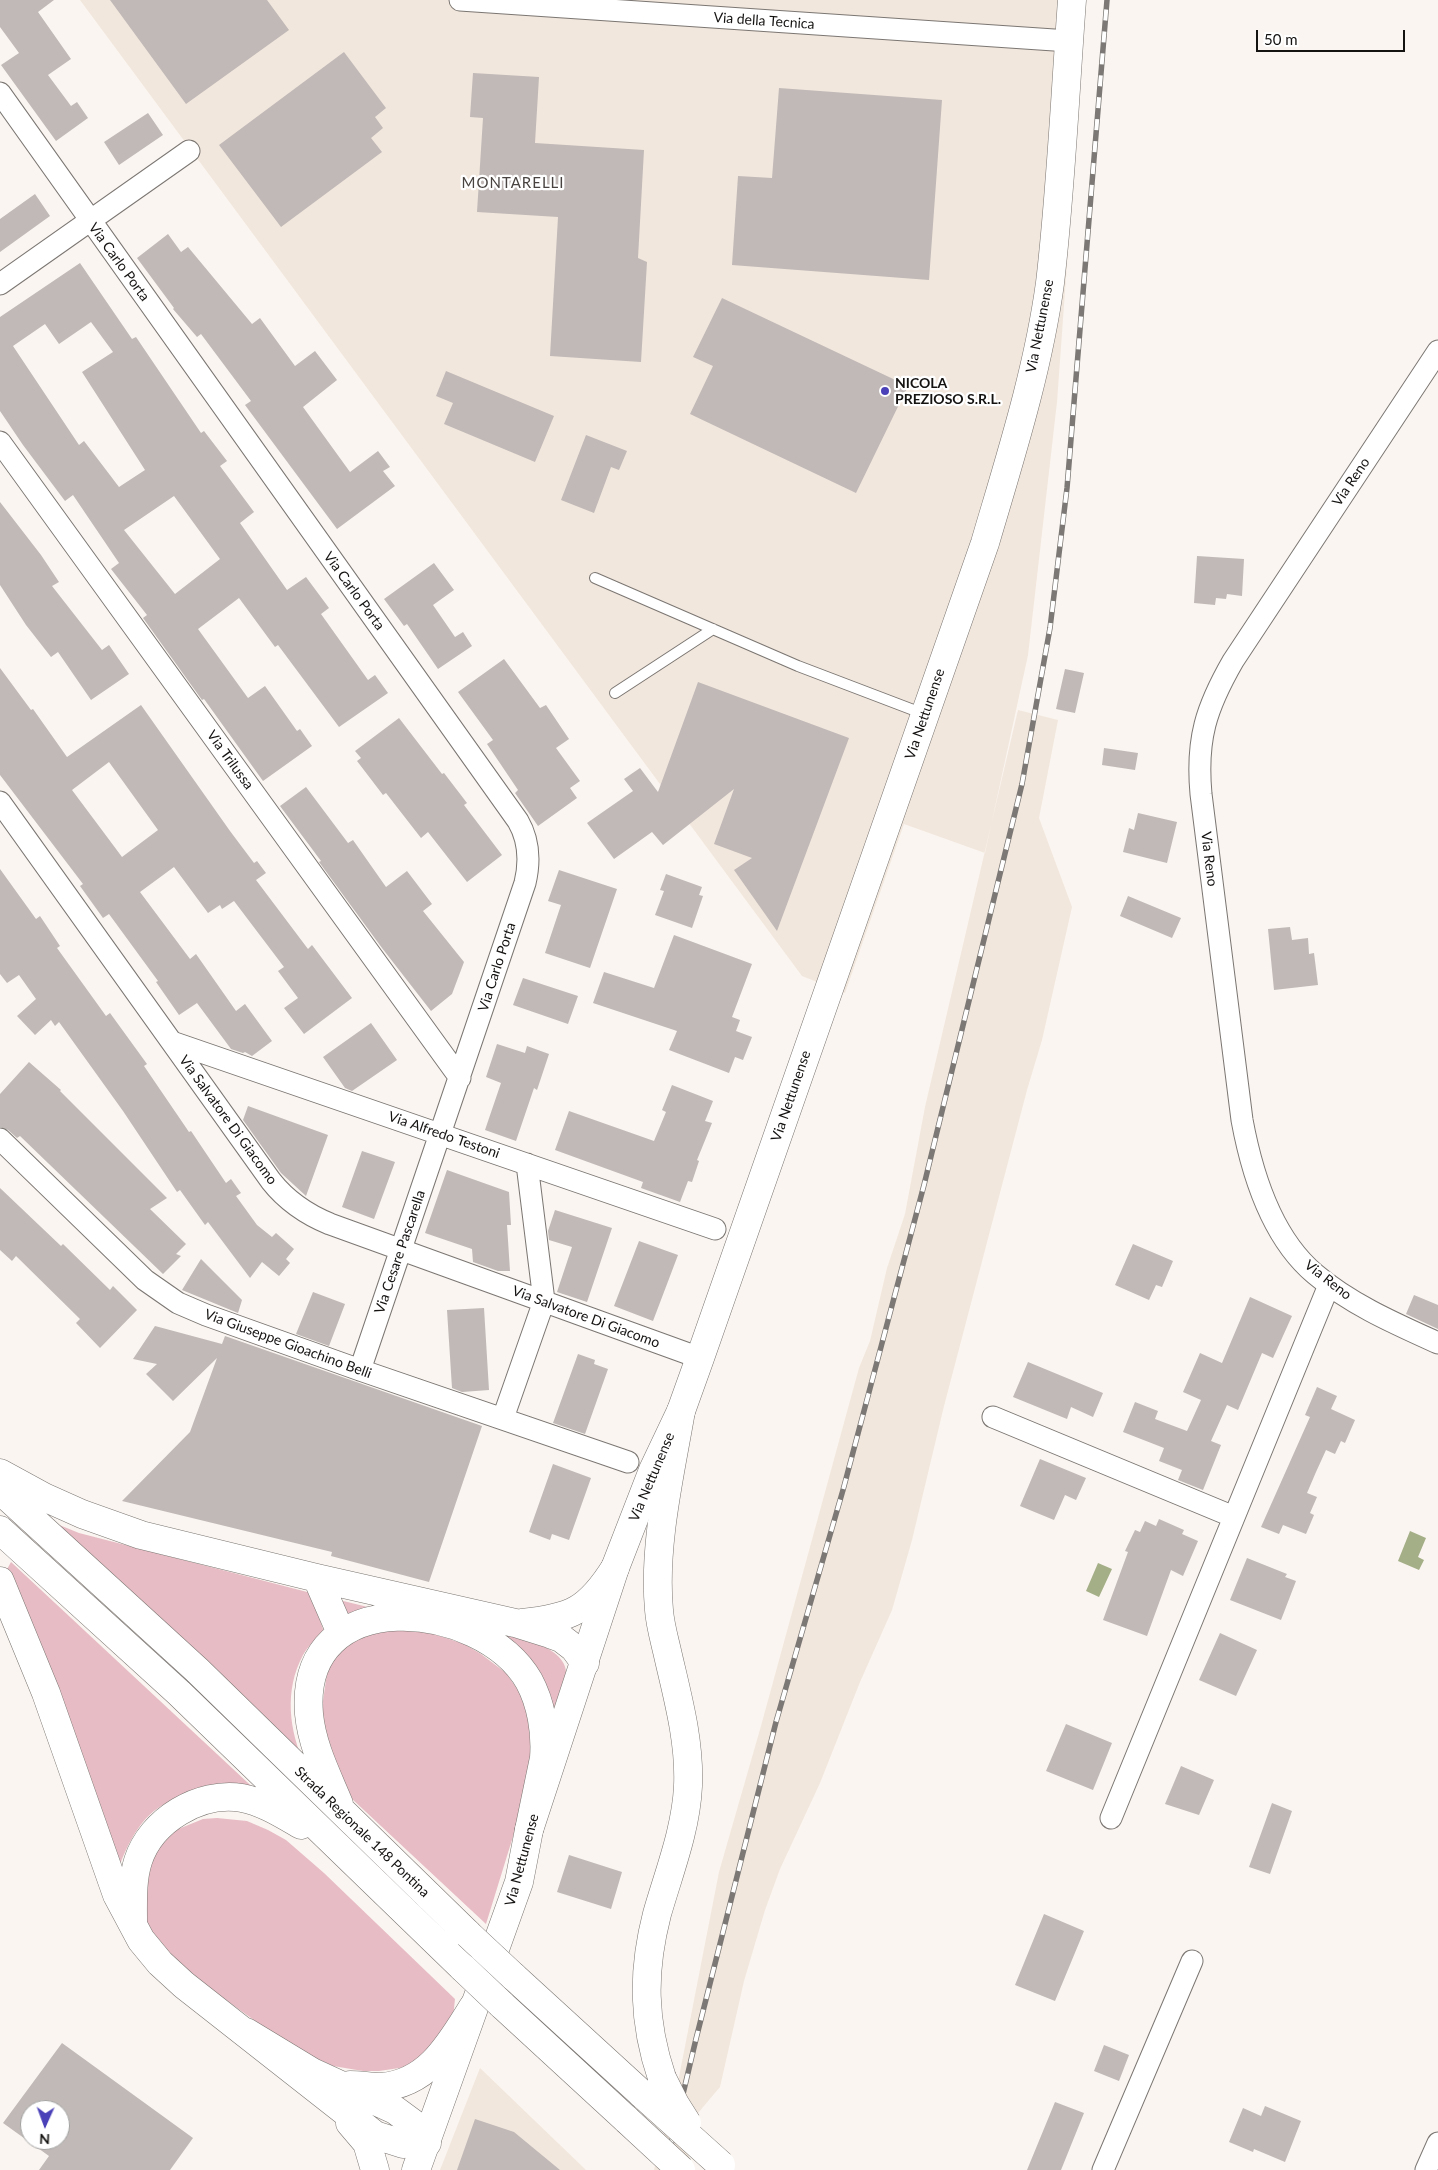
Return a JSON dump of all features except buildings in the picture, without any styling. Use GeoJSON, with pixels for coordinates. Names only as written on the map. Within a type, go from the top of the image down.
{"type":"FeatureCollection","features":[{"type":"Feature","properties":{"kind":"main road","name":"Via Nettunense"},"geometry":{"type":"LineString","coordinates":[[416,2170],[473,2006],[519,1882],[529,1830],[615,1568],[654,1470],[681,1411],[985,543],[1017,432],[1041,329],[1049,284],[1059,191],[1072,0]]}},
{"type":"Feature","properties":{"kind":"main road"},"geometry":{"type":"LineString","coordinates":[[519,1882],[536,1851],[552,1814],[590,1706],[648,1528],[681,1411]]}},
{"type":"Feature","properties":{"kind":"main road"},"geometry":{"type":"LineString","coordinates":[[681,1411],[665,1502],[658,1588],[660,1619],[683,1727],[688,1785],[682,1830],[654,1930],[646,1994],[652,2086],[678,2110],[724,2168]]}},
{"type":"Feature","properties":{"kind":"main road"},"geometry":{"type":"LineString","coordinates":[[0,1473],[52,1501],[125,1530],[317,1578],[515,1623],[561,1638],[574,1648],[585,1663],[587,1675],[586,1686],[552,1814]]}},
{"type":"Feature","properties":{"kind":"main road","name":"Strada Regionale 148 Pontina"},"geometry":{"type":"LineString","coordinates":[[0,1490],[197,1670],[343,1815],[513,1976],[652,2086]]}},
{"type":"Feature","properties":{"kind":"main road","name":"Strada Regionale 148 Pontina"},"geometry":{"type":"LineString","coordinates":[[0,1530],[179,1694],[463,1968],[681,2170]]}},
{"type":"Feature","properties":{"kind":"main road"},"geometry":{"type":"LineString","coordinates":[[515,1623],[551,1619],[581,1608],[596,1596],[615,1568]]}},
{"type":"Feature","properties":{"kind":"main road"},"geometry":{"type":"LineString","coordinates":[[317,1578],[341,1632]]}},
{"type":"Feature","properties":{"kind":"main road"},"geometry":{"type":"LineString","coordinates":[[0,1581],[46,1693],[117,1895],[134,1928],[150,1952],[171,1974],[375,2135],[403,2144],[427,2142]]}},
{"type":"Feature","properties":{"kind":"main road"},"geometry":{"type":"LineString","coordinates":[[343,1815],[318,1752],[311,1726],[309,1704],[313,1676],[318,1660],[327,1645],[341,1632],[361,1623],[387,1617],[407,1617],[434,1621],[477,1635],[493,1644],[520,1668],[535,1694],[544,1732],[545,1746],[529,1830]]}},
{"type":"Feature","properties":{"kind":"main road"},"geometry":{"type":"LineString","coordinates":[[134,1928],[134,1879],[142,1852],[159,1828],[172,1816],[208,1799],[232,1797],[255,1802],[270,1808],[301,1826],[356,1866]]}},
{"type":"Feature","properties":{"kind":"main road"},"geometry":{"type":"LineString","coordinates":[[246,2032],[314,2071],[346,2085],[382,2087],[407,2080],[430,2067],[446,2050],[473,2006]]}},
{"type":"Feature","properties":{"kind":"main road"},"geometry":{"type":"LineString","coordinates":[[246,2032],[312,2072],[395,2110],[414,2124],[427,2142]]}},
{"type":"Feature","properties":{"kind":"main road"},"geometry":{"type":"LineString","coordinates":[[335,2105],[367,2143],[375,2170]]}},
{"type":"Feature","properties":{"kind":"street","name":"Via della Tecnica"},"geometry":{"type":"LineString","coordinates":[[460,0],[1069,41]]}},
{"type":"Feature","properties":{"kind":"street","name":"Via Carlo Porta"},"geometry":{"type":"LineString","coordinates":[[0,93],[522,827],[528,850],[525,883],[441,1134]]}},
{"type":"Feature","properties":{"kind":"street"},"geometry":{"type":"LineString","coordinates":[[0,284],[189,151]]}},
{"type":"Feature","properties":{"kind":"street","name":"Via Reno"},"geometry":{"type":"LineString","coordinates":[[1438,351],[1238,653],[1213,699],[1201,738],[1199,764],[1201,794],[1247,1146],[1259,1184],[1281,1232],[1301,1260],[1329,1285],[1371,1311],[1438,1344]]}},
{"type":"Feature","properties":{"kind":"street","name":"Via Trilussa"},"geometry":{"type":"LineString","coordinates":[[0,442],[460,1078]]}},
{"type":"Feature","properties":{"kind":"street","name":"Via Salvatore Di Giacomo"},"geometry":{"type":"LineString","coordinates":[[0,802],[271,1181],[286,1197],[322,1221],[700,1358]]}},
{"type":"Feature","properties":{"kind":"street","name":"Via Alfredo Testoni"},"geometry":{"type":"LineString","coordinates":[[172,1042],[715,1229]]}},
{"type":"Feature","properties":{"kind":"street","name":"Via Cesare Pascarella"},"geometry":{"type":"LineString","coordinates":[[360,1370],[441,1134]]}},
{"type":"Feature","properties":{"kind":"street","name":"Via Giuseppe Gioachino Belli"},"geometry":{"type":"LineString","coordinates":[[0,1140],[140,1276],[169,1298],[206,1315],[628,1462]]}},
{"type":"Feature","properties":{"kind":"street"},"geometry":{"type":"LineString","coordinates":[[503,1418],[544,1301],[527,1164]]}},
{"type":"Feature","properties":{"kind":"street"},"geometry":{"type":"LineString","coordinates":[[1111,1818],[1329,1285]]}},
{"type":"Feature","properties":{"kind":"street"},"geometry":{"type":"LineString","coordinates":[[993,1417],[1234,1517]]}},
{"type":"Feature","properties":{"kind":"street"},"geometry":{"type":"LineString","coordinates":[[1103,2170],[1192,1961]]}},
{"type":"Feature","properties":{"kind":"street"},"geometry":{"type":"LineString","coordinates":[[1426,2170],[1438,2143]]}},
{"type":"Feature","properties":{"kind":"lane"},"geometry":{"type":"LineString","coordinates":[[595,578],[798,666],[925,714]]}},
{"type":"Feature","properties":{"kind":"lane"},"geometry":{"type":"LineString","coordinates":[[615,693],[713,630]]}},
{"type":"Feature","properties":{"kind":"shaded area"},"geometry":{"type":"Polygon","coordinates":[[[80,0],[1086,0],[1057,402],[1028,655],[985,853],[904,824],[845,993],[802,976],[80,0]]]}},
{"type":"Feature","properties":{"kind":"shaded area"},"geometry":{"type":"Polygon","coordinates":[[[1018,710],[1058,720],[1039,818],[1072,907],[1042,1040],[1027,1090],[944,1406],[912,1540],[892,1610],[860,1682],[820,1783],[780,1869],[765,1910],[744,1981],[720,2087],[698,2113],[686,2170],[654,2170],[679,2077],[719,1872],[859,1368],[870,1341],[887,1268],[905,1214],[925,1107],[1018,710]]]}},
{"type":"Feature","properties":{"kind":"shaded area"},"geometry":{"type":"Polygon","coordinates":[[[47,1520],[79,1533],[311,1593],[324,1632],[303,1655],[297,1668],[291,1696],[292,1724],[305,1765],[47,1520]]]}},
{"type":"Feature","properties":{"kind":"shaded area"},"geometry":{"type":"Polygon","coordinates":[[[1410,1531],[1426,1538],[1418,1557],[1424,1560],[1419,1570],[1398,1561],[1410,1531]]]}},
{"type":"Feature","properties":{"kind":"shaded area"},"geometry":{"type":"Polygon","coordinates":[[[11,1562],[262,1796],[212,1796],[174,1800],[158,1808],[144,1821],[131,1840],[119,1867],[5,1573],[11,1562]]]}},
{"type":"Feature","properties":{"kind":"shaded area"},"geometry":{"type":"Polygon","coordinates":[[[1098,1563],[1112,1569],[1099,1597],[1086,1591],[1098,1563]]]}},
{"type":"Feature","properties":{"kind":"shaded area"},"geometry":{"type":"Polygon","coordinates":[[[331,1598],[376,1609],[344,1619],[331,1598]]]}},
{"type":"Feature","properties":{"kind":"shaded area"},"geometry":{"type":"Polygon","coordinates":[[[487,1628],[537,1643],[559,1657],[565,1666],[565,1683],[550,1729],[487,1628]]]}},
{"type":"Feature","properties":{"kind":"shaded area"},"geometry":{"type":"Polygon","coordinates":[[[391,1629],[431,1633],[464,1644],[481,1654],[506,1673],[522,1696],[533,1728],[528,1788],[486,1924],[351,1798],[341,1785],[318,1736],[329,1659],[361,1634],[391,1629]]]}},
{"type":"Feature","properties":{"kind":"shaded area"},"geometry":{"type":"Polygon","coordinates":[[[217,1818],[247,1821],[286,1840],[324,1873],[455,1999],[453,2018],[441,2043],[406,2067],[363,2071],[333,2066],[293,2048],[184,1970],[152,1936],[143,1912],[150,1857],[176,1830],[203,1819],[217,1818]]]}},
{"type":"Feature","properties":{"kind":"shaded area"},"geometry":{"type":"Polygon","coordinates":[[[480,2068],[586,2170],[440,2170],[480,2068]]]}},
{"type":"Feature","properties":{"kind":"railway"},"geometry":{"type":"LineString","coordinates":[[665,2170],[776,1722],[843,1490],[924,1185],[1022,784],[1050,628],[1067,488],[1107,0]]}},
{"type":"Feature","properties":{"kind":"place","name":"NICOLA PREZIOSO S.R.L."},"geometry":{"type":"Point","coordinates":[885,391]}},
{"type":"Feature","properties":{"kind":"district","name":"MONTARELLI"},"geometry":{"type":"Point","coordinates":[513,183]}}]}
